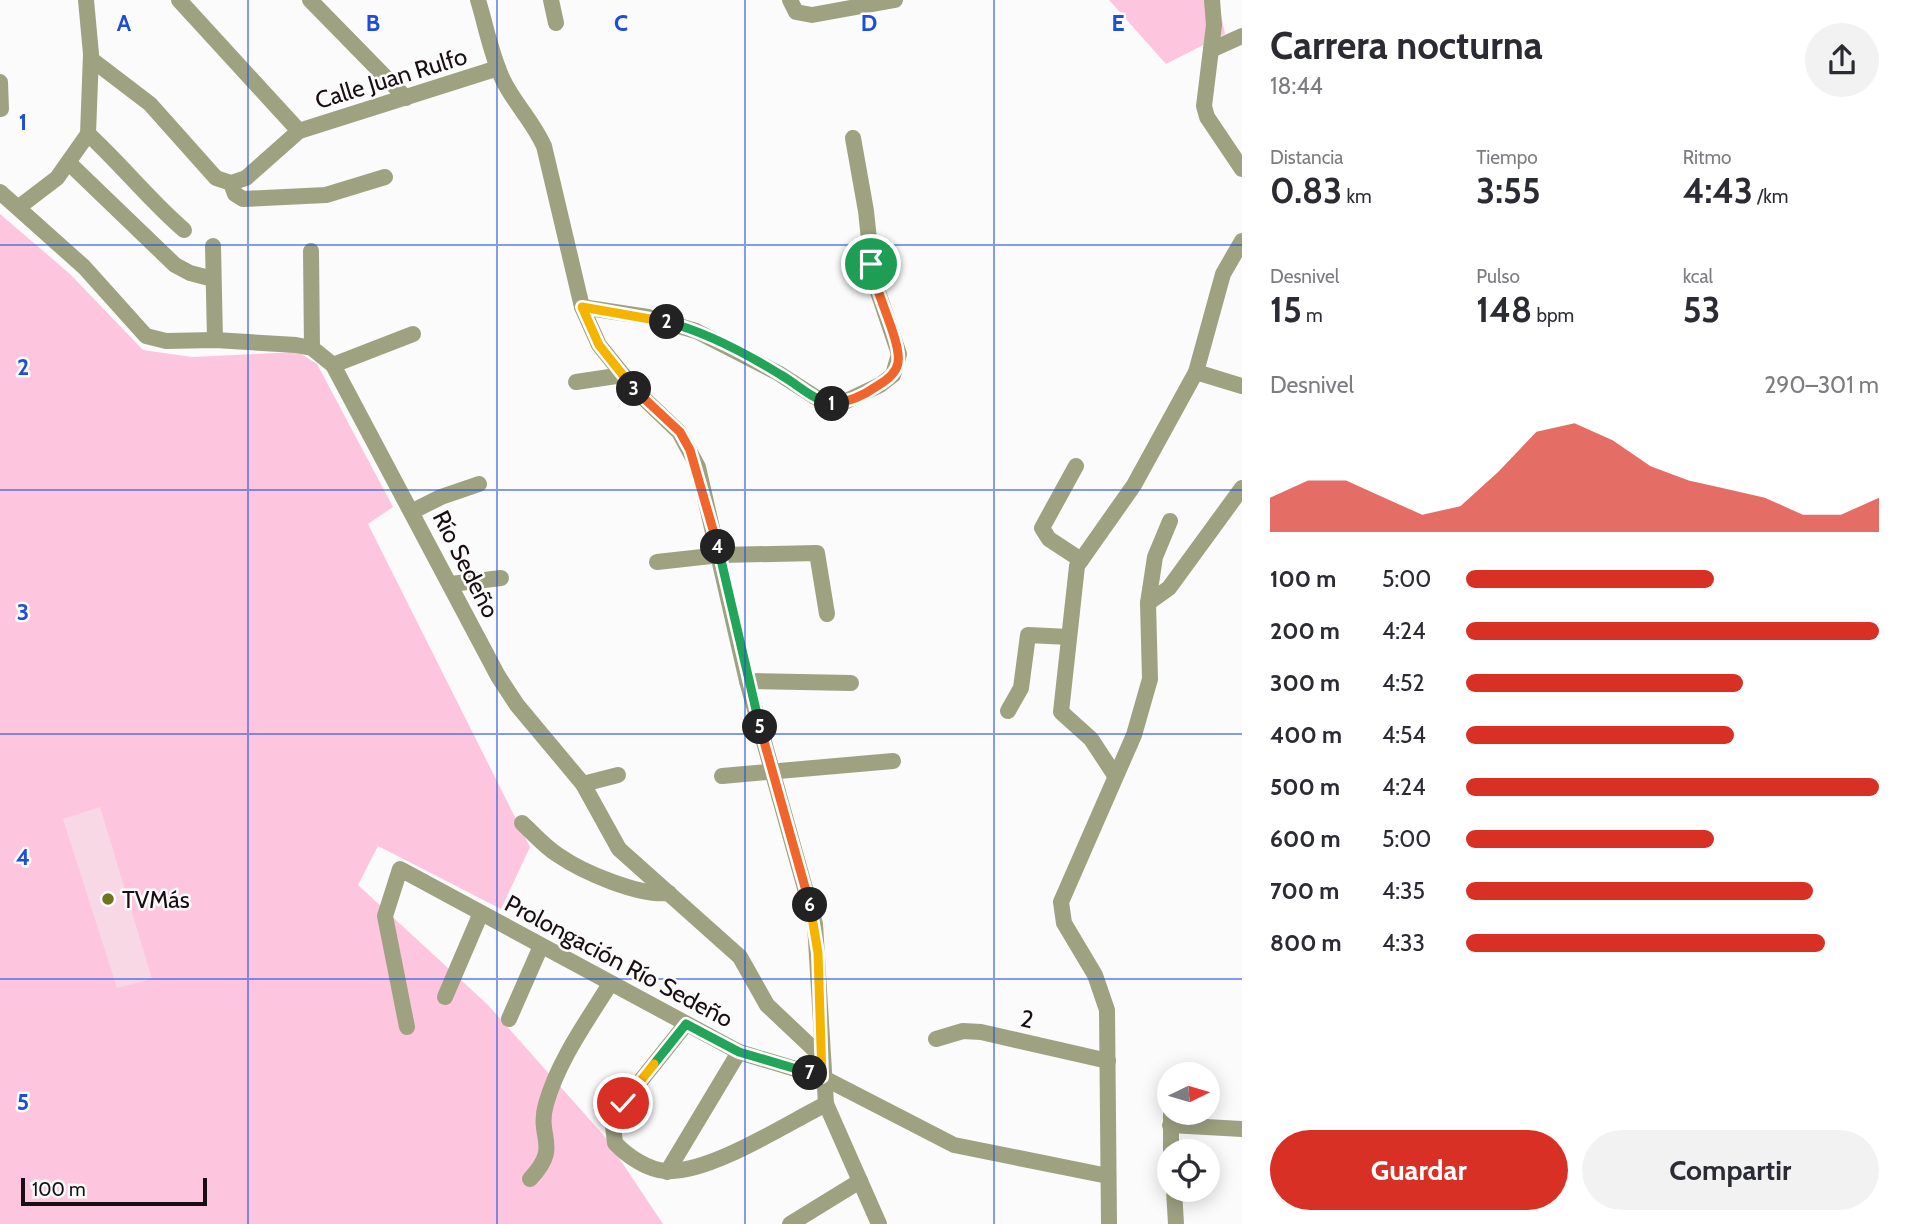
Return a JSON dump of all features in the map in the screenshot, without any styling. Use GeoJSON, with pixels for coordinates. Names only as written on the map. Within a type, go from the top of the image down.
{"type":"FeatureCollection","features":[{"type":"Feature","properties":{"kind":"street"},"geometry":{"type":"LineString","coordinates":[[19,207],[47,189],[70,164],[88,134],[91,59],[86,0]]}},
{"type":"Feature","properties":{"kind":"street","name":"Calle Juan Rulfo"},"geometry":{"type":"LineString","coordinates":[[179,0],[299,131]]}},
{"type":"Feature","properties":{"kind":"street"},"geometry":{"type":"LineString","coordinates":[[310,0],[406,98]]}},
{"type":"Feature","properties":{"kind":"street"},"geometry":{"type":"LineString","coordinates":[[478,0],[498,68],[505,83],[534,124],[544,146],[582,307],[599,345],[623,375],[680,432],[690,450],[720,555],[747,681],[815,924],[825,1104],[879,1224]]}},
{"type":"Feature","properties":{"kind":"street"},"geometry":{"type":"LineString","coordinates":[[551,0],[556,23]]}},
{"type":"Feature","properties":{"kind":"street"},"geometry":{"type":"LineString","coordinates":[[793,6],[812,15],[895,0]]}},
{"type":"Feature","properties":{"kind":"street"},"geometry":{"type":"LineString","coordinates":[[1212,0],[1214,25],[1204,106],[1207,117],[1242,169]]}},
{"type":"Feature","properties":{"kind":"street"},"geometry":{"type":"LineString","coordinates":[[1211,50],[1242,36]]}},
{"type":"Feature","properties":{"kind":"street"},"geometry":{"type":"LineString","coordinates":[[91,59],[150,104],[216,178],[231,183],[235,194],[243,200],[326,195],[384,177]]}},
{"type":"Feature","properties":{"kind":"street","name":"Calle Juan Rulfo"},"geometry":{"type":"LineString","coordinates":[[231,183],[246,178],[299,131],[498,68]]}},
{"type":"Feature","properties":{"kind":"street"},"geometry":{"type":"LineString","coordinates":[[0,82],[1,109]]}},
{"type":"Feature","properties":{"kind":"street"},"geometry":{"type":"LineString","coordinates":[[88,134],[117,160],[153,204],[184,230]]}},
{"type":"Feature","properties":{"kind":"street"},"geometry":{"type":"LineString","coordinates":[[582,307],[648,317],[696,331],[778,373],[823,402],[842,402],[880,385],[893,375],[899,354],[873,277],[866,211],[853,138]]}},
{"type":"Feature","properties":{"kind":"street"},"geometry":{"type":"LineString","coordinates":[[70,164],[174,265],[190,274],[213,279]]}},
{"type":"Feature","properties":{"kind":"street"},"geometry":{"type":"LineString","coordinates":[[0,192],[99,282],[146,335],[166,341],[215,340],[312,348],[311,251]]}},
{"type":"Feature","properties":{"kind":"street"},"geometry":{"type":"LineString","coordinates":[[1114,774],[1091,739],[1061,712],[1075,573],[1081,560],[1134,485],[1196,372],[1223,274],[1242,241]]}},
{"type":"Feature","properties":{"kind":"street"},"geometry":{"type":"LineString","coordinates":[[213,246],[215,340]]}},
{"type":"Feature","properties":{"kind":"street"},"geometry":{"type":"LineString","coordinates":[[333,365],[413,334]]}},
{"type":"Feature","properties":{"kind":"street","name":"Río Sedeño"},"geometry":{"type":"LineString","coordinates":[[312,348],[333,365],[508,692],[583,784],[619,849],[740,957],[767,1005],[821,1056]]}},
{"type":"Feature","properties":{"kind":"street"},"geometry":{"type":"LineString","coordinates":[[1196,372],[1242,386]]}},
{"type":"Feature","properties":{"kind":"street"},"geometry":{"type":"LineString","coordinates":[[576,382],[623,375]]}},
{"type":"Feature","properties":{"kind":"street"},"geometry":{"type":"LineString","coordinates":[[1076,466],[1042,528],[1049,539],[1081,560]]}},
{"type":"Feature","properties":{"kind":"street"},"geometry":{"type":"LineString","coordinates":[[413,511],[441,497],[479,484]]}},
{"type":"Feature","properties":{"kind":"street"},"geometry":{"type":"LineString","coordinates":[[1148,603],[1169,587],[1242,488]]}},
{"type":"Feature","properties":{"kind":"street"},"geometry":{"type":"LineString","coordinates":[[1110,1224],[1109,1028],[1102,990],[1064,923],[1061,902],[1114,774],[1134,735],[1150,679],[1148,603],[1155,557],[1170,521]]}},
{"type":"Feature","properties":{"kind":"street"},"geometry":{"type":"LineString","coordinates":[[657,562],[720,555],[817,553],[827,614]]}},
{"type":"Feature","properties":{"kind":"street"},"geometry":{"type":"LineString","coordinates":[[451,584],[501,578]]}},
{"type":"Feature","properties":{"kind":"street"},"geometry":{"type":"LineString","coordinates":[[1008,711],[1021,688],[1028,635],[1069,637]]}},
{"type":"Feature","properties":{"kind":"street"},"geometry":{"type":"LineString","coordinates":[[747,681],[850,682]]}},
{"type":"Feature","properties":{"kind":"street"},"geometry":{"type":"LineString","coordinates":[[722,776],[894,761]]}},
{"type":"Feature","properties":{"kind":"street"},"geometry":{"type":"LineString","coordinates":[[583,784],[618,775]]}},
{"type":"Feature","properties":{"kind":"street"},"geometry":{"type":"LineString","coordinates":[[522,823],[555,854],[570,863],[647,893],[670,893]]}},
{"type":"Feature","properties":{"kind":"street","name":"Prolongación Río Sedeño"},"geometry":{"type":"LineString","coordinates":[[407,1027],[385,916],[400,869],[739,1052],[822,1077],[954,1145],[1108,1176]]}},
{"type":"Feature","properties":{"kind":"street"},"geometry":{"type":"LineString","coordinates":[[445,997],[481,913]]}},
{"type":"Feature","properties":{"kind":"street"},"geometry":{"type":"LineString","coordinates":[[509,1020],[541,946]]}},
{"type":"Feature","properties":{"kind":"street"},"geometry":{"type":"LineString","coordinates":[[530,1180],[547,1158],[546,1102],[573,1044],[610,984]]}},
{"type":"Feature","properties":{"kind":"street"},"geometry":{"type":"LineString","coordinates":[[686,1024],[623,1103],[612,1126],[615,1143],[648,1167],[667,1172],[692,1168],[718,1159],[825,1104]]}},
{"type":"Feature","properties":{"kind":"street","name":"2"},"geometry":{"type":"LineString","coordinates":[[936,1039],[963,1031],[981,1032],[1108,1061]]}},
{"type":"Feature","properties":{"kind":"street"},"geometry":{"type":"LineString","coordinates":[[667,1172],[739,1052]]}},
{"type":"Feature","properties":{"kind":"street"},"geometry":{"type":"LineString","coordinates":[[1213,1125],[1242,1129]]}},
{"type":"Feature","properties":{"kind":"street"},"geometry":{"type":"LineString","coordinates":[[790,1224],[860,1181]]}},
{"type":"Feature","properties":{"kind":"street"},"geometry":{"type":"LineString","coordinates":[[1175,1202],[1176,1224]]}},
{"type":"Feature","properties":{"kind":"shaded area"},"geometry":{"type":"Polygon","coordinates":[[[1109,0],[1218,0],[1225,34],[1166,64],[1109,0]]]}},
{"type":"Feature","properties":{"kind":"shaded area"},"geometry":{"type":"Polygon","coordinates":[[[0,214],[70,274],[143,350],[192,357],[298,352],[317,364],[393,507],[368,524],[530,847],[501,909],[378,846],[358,885],[488,1005],[605,1137],[663,1224],[0,1224],[0,214]]]}},
{"type":"Feature","properties":{"kind":"building","name":"TVMás"},"geometry":{"type":"Polygon","coordinates":[[[100,807],[152,979],[117,988],[63,819],[100,807]]]}},
{"type":"Feature","properties":{"kind":"place","name":"TVMás"},"geometry":{"type":"Point","coordinates":[108,899]}},
{"type":"Feature","properties":{"kind":"route"},"geometry":{"type":"LineString","coordinates":[[623,1103],[686,1024],[739,1052],[822,1077],[818,953],[808,894],[747,681],[698,467],[680,432],[636,391],[599,345],[582,307],[648,317],[696,331],[831,404],[863,396],[893,375],[898,365],[899,354],[876,290],[871,264]]}}]}
